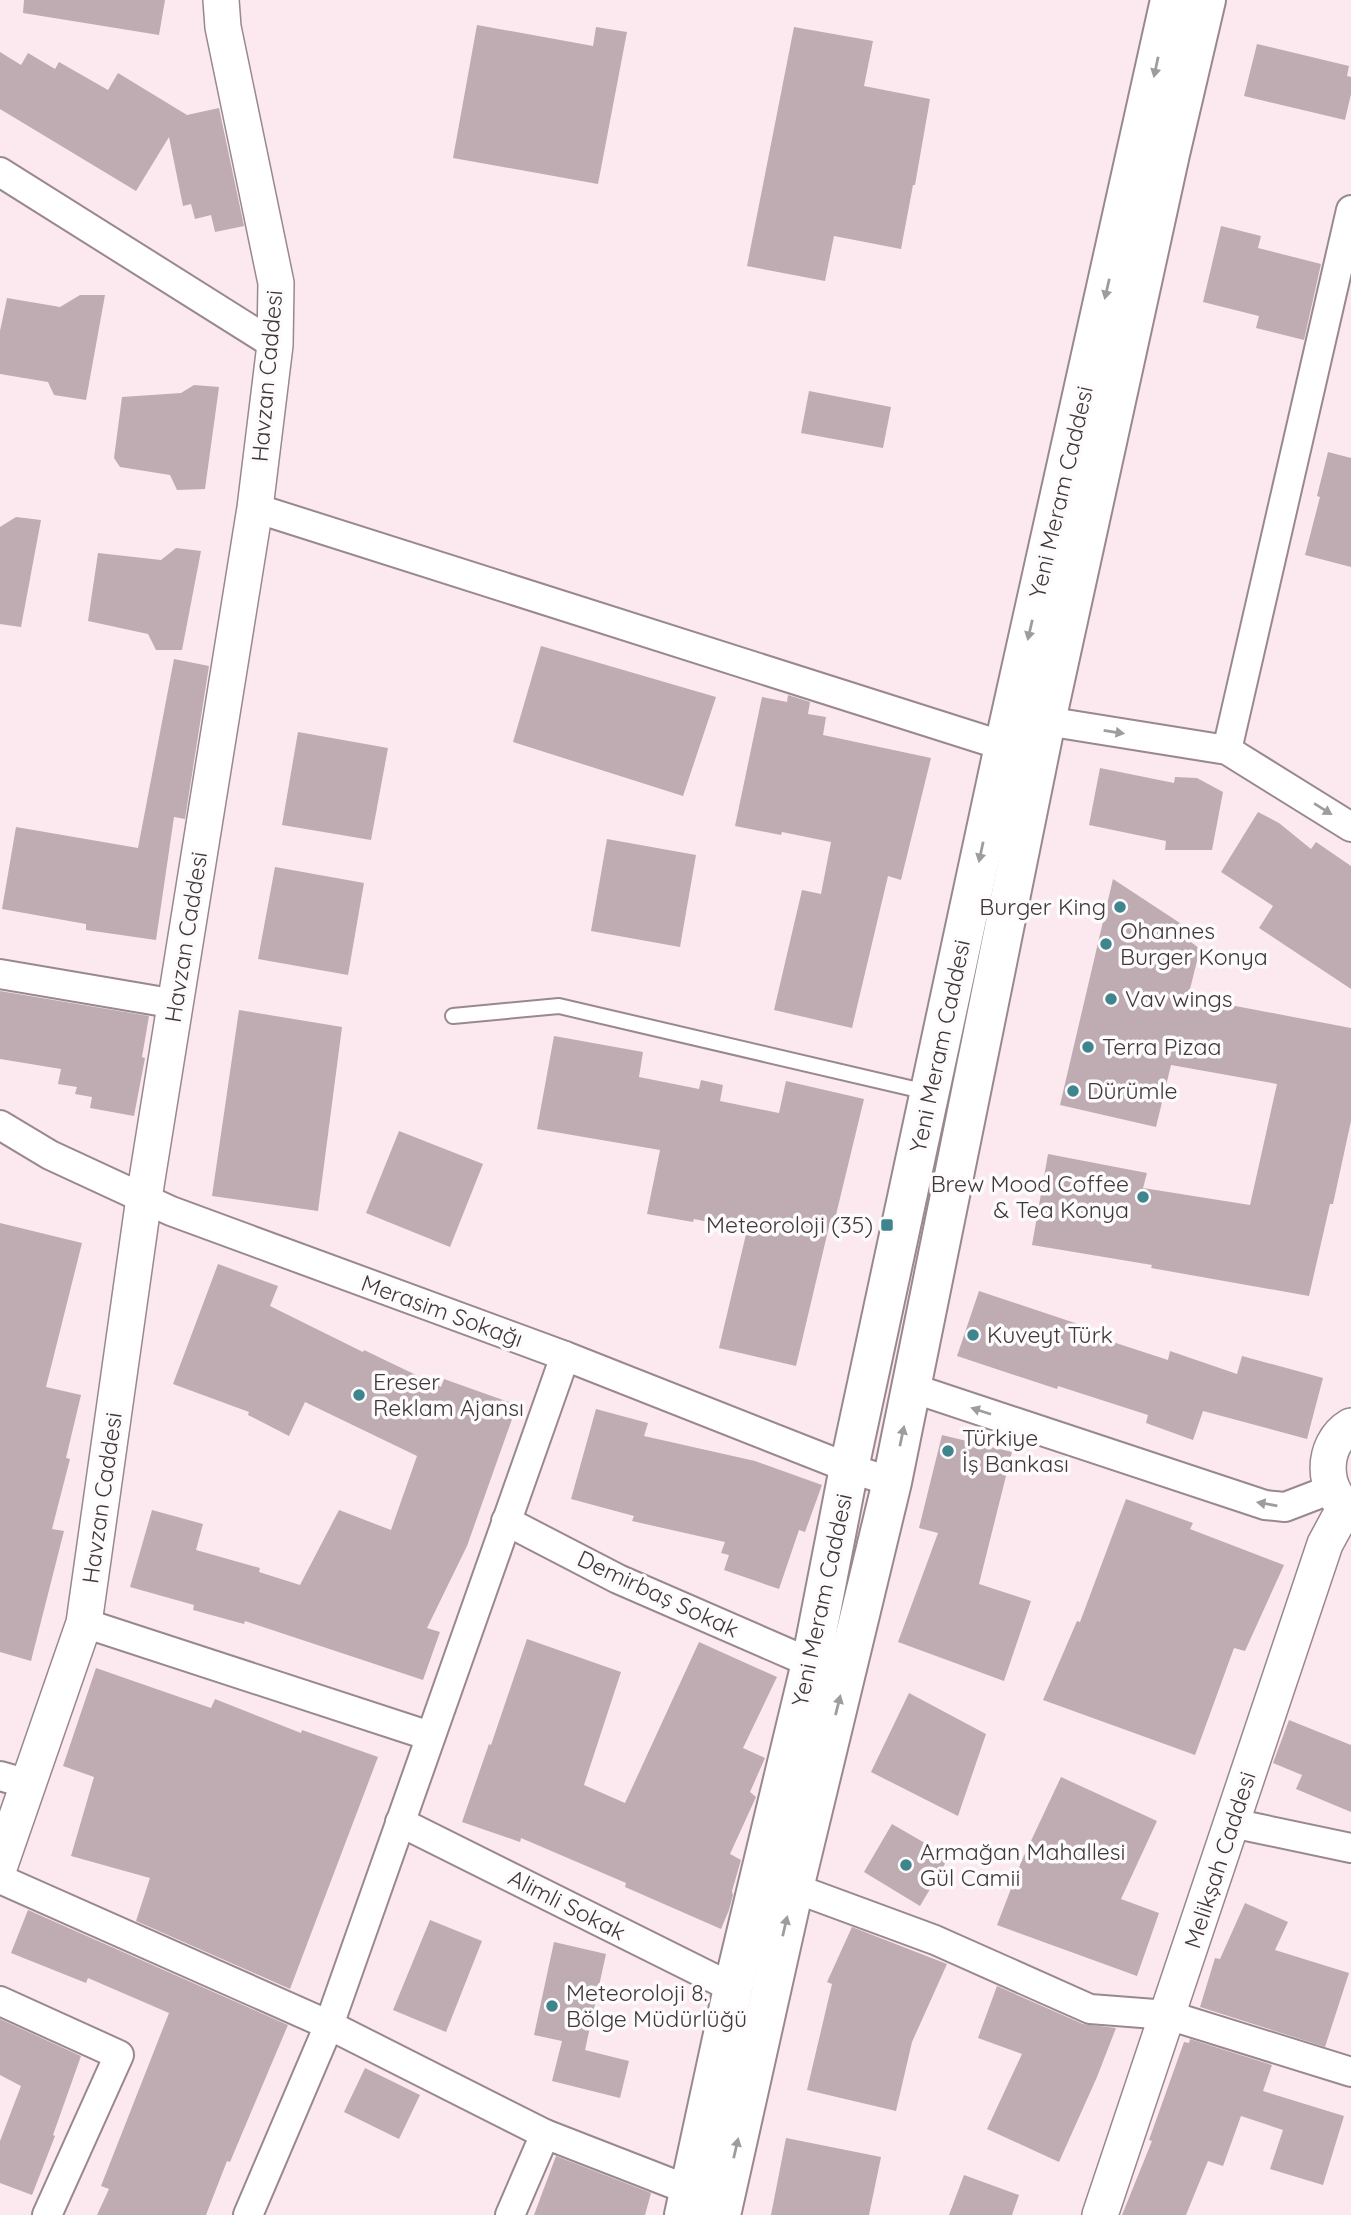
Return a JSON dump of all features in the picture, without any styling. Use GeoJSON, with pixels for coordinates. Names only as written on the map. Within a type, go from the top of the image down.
{"type":"FeatureCollection","features":[{"type":"Feature","properties":{"kind":"main road","name":"Yeni Meram Caddesi"},"geometry":{"type":"LineString","coordinates":[[686,2202],[733,1988],[811,1663],[849,1468],[1004,746],[1170,0]]}},
{"type":"Feature","properties":{"kind":"main road","name":"Yeni Meram Caddesi"},"geometry":{"type":"LineString","coordinates":[[721,2215],[794,1888],[892,1482],[1046,721],[1206,0]]}},
{"type":"Feature","properties":{"kind":"street","name":"Havzan Caddesi"},"geometry":{"type":"LineString","coordinates":[[0,1865],[14,1780],[84,1623],[144,1198],[255,508],[275,345],[276,283],[223,27],[221,0]]}},
{"type":"Feature","properties":{"kind":"street"},"geometry":{"type":"LineString","coordinates":[[0,172],[275,345]]}},
{"type":"Feature","properties":{"kind":"street"},"geometry":{"type":"LineString","coordinates":[[1227,750],[1351,210]]}},
{"type":"Feature","properties":{"kind":"street"},"geometry":{"type":"LineString","coordinates":[[255,508],[1004,746]]}},
{"type":"Feature","properties":{"kind":"street"},"geometry":{"type":"LineString","coordinates":[[1046,721],[1227,750],[1351,827]]}},
{"type":"Feature","properties":{"kind":"street"},"geometry":{"type":"LineString","coordinates":[[0,974],[176,1004]]}},
{"type":"Feature","properties":{"kind":"street","name":"Merasim Sokağı"},"geometry":{"type":"LineString","coordinates":[[0,1125],[50,1155],[171,1211],[565,1356],[849,1468],[892,1482]]}},
{"type":"Feature","properties":{"kind":"street"},"geometry":{"type":"LineString","coordinates":[[248,2215],[329,2025],[565,1356]]}},
{"type":"Feature","properties":{"kind":"street"},"geometry":{"type":"LineString","coordinates":[[912,1388],[1265,1505],[1285,1507],[1343,1502],[1327,1473],[1329,1456],[1335,1441],[1351,1426]]}},
{"type":"Feature","properties":{"kind":"street","name":"Melikşah Caddesi"},"geometry":{"type":"LineString","coordinates":[[1100,2215],[1325,1544],[1343,1502]]}},
{"type":"Feature","properties":{"kind":"street","name":"Demirbaş Sokak"},"geometry":{"type":"LineString","coordinates":[[506,1521],[618,1579],[811,1663]]}},
{"type":"Feature","properties":{"kind":"street"},"geometry":{"type":"LineString","coordinates":[[84,1623],[430,1736]]}},
{"type":"Feature","properties":{"kind":"street","name":"Alimli Sokak"},"geometry":{"type":"LineString","coordinates":[[400,1822],[733,1988]]}},
{"type":"Feature","properties":{"kind":"street"},"geometry":{"type":"LineString","coordinates":[[1232,1823],[1351,1848]]}},
{"type":"Feature","properties":{"kind":"street"},"geometry":{"type":"LineString","coordinates":[[0,1879],[329,2025],[686,2202]]}},
{"type":"Feature","properties":{"kind":"street"},"geometry":{"type":"LineString","coordinates":[[794,1888],[935,1940],[1090,2009],[1168,2015],[1351,2072]]}},
{"type":"Feature","properties":{"kind":"street"},"geometry":{"type":"LineString","coordinates":[[0,2001],[119,2055],[47,2215]]}},
{"type":"Feature","properties":{"kind":"street"},"geometry":{"type":"LineString","coordinates":[[510,2215],[545,2134]]}},
{"type":"Feature","properties":{"kind":"lane"},"geometry":{"type":"LineString","coordinates":[[453,1016],[559,1006],[930,1093]]}},
{"type":"Feature","properties":{"kind":"building"},"geometry":{"type":"Polygon","coordinates":[[[24,0],[165,0],[159,35],[23,13],[24,0]]]}},
{"type":"Feature","properties":{"kind":"building"},"geometry":{"type":"Polygon","coordinates":[[[477,25],[593,46],[596,27],[627,32],[598,184],[453,158],[477,25]]]}},
{"type":"Feature","properties":{"kind":"building"},"geometry":{"type":"Polygon","coordinates":[[[794,27],[873,41],[864,86],[930,99],[901,249],[834,236],[825,281],[747,266],[794,27]]]}},
{"type":"Feature","properties":{"kind":"building"},"geometry":{"type":"Polygon","coordinates":[[[1257,44],[1349,66],[1347,76],[1351,77],[1351,94],[1345,120],[1244,96],[1257,44]]]}},
{"type":"Feature","properties":{"kind":"building"},"geometry":{"type":"Polygon","coordinates":[[[0,52],[21,65],[28,53],[55,69],[59,62],[108,90],[118,73],[187,115],[219,108],[244,226],[215,232],[211,215],[195,219],[191,204],[183,206],[169,137],[136,191],[0,109],[0,52]]]}},
{"type":"Feature","properties":{"kind":"building"},"geometry":{"type":"Polygon","coordinates":[[[1221,226],[1261,236],[1258,248],[1321,264],[1304,340],[1256,328],[1259,316],[1203,302],[1221,226]]]}},
{"type":"Feature","properties":{"kind":"building"},"geometry":{"type":"Polygon","coordinates":[[[80,295],[105,295],[86,400],[54,395],[48,382],[0,374],[0,331],[7,298],[60,307],[80,295]]]}},
{"type":"Feature","properties":{"kind":"building"},"geometry":{"type":"Polygon","coordinates":[[[194,385],[219,387],[205,489],[177,490],[170,475],[120,467],[114,458],[122,397],[181,393],[194,385]]]}},
{"type":"Feature","properties":{"kind":"building"},"geometry":{"type":"Polygon","coordinates":[[[809,391],[891,407],[883,448],[801,433],[809,391]]]}},
{"type":"Feature","properties":{"kind":"building"},"geometry":{"type":"Polygon","coordinates":[[[1328,452],[1351,458],[1351,567],[1305,555],[1328,452]]]}},
{"type":"Feature","properties":{"kind":"building"},"geometry":{"type":"Polygon","coordinates":[[[16,517],[41,520],[21,627],[0,624],[0,527],[16,517]]]}},
{"type":"Feature","properties":{"kind":"building"},"geometry":{"type":"Polygon","coordinates":[[[176,548],[201,551],[182,650],[156,650],[148,634],[88,621],[98,553],[161,560],[176,548]]]}},
{"type":"Feature","properties":{"kind":"building"},"geometry":{"type":"Polygon","coordinates":[[[541,646],[716,697],[683,796],[513,742],[541,646]]]}},
{"type":"Feature","properties":{"kind":"building"},"geometry":{"type":"Polygon","coordinates":[[[174,659],[209,666],[185,819],[174,817],[156,940],[86,930],[86,924],[2,909],[16,827],[138,848],[174,659]]]}},
{"type":"Feature","properties":{"kind":"building"},"geometry":{"type":"Polygon","coordinates":[[[788,695],[810,702],[808,714],[826,717],[823,735],[931,758],[901,880],[888,876],[852,1028],[774,1010],[802,890],[821,894],[831,842],[735,826],[762,697],[787,702],[788,695]]]}},
{"type":"Feature","properties":{"kind":"building"},"geometry":{"type":"Polygon","coordinates":[[[298,732],[388,748],[371,840],[282,825],[298,732]]]}},
{"type":"Feature","properties":{"kind":"building"},"geometry":{"type":"Polygon","coordinates":[[[1100,768],[1174,783],[1175,777],[1197,778],[1223,792],[1212,850],[1165,850],[1166,841],[1089,825],[1100,768]]]}},
{"type":"Feature","properties":{"kind":"building"},"geometry":{"type":"Polygon","coordinates":[[[1258,812],[1279,823],[1311,849],[1316,842],[1351,866],[1351,989],[1259,928],[1273,906],[1221,872],[1258,812]]]}},
{"type":"Feature","properties":{"kind":"building"},"geometry":{"type":"Polygon","coordinates":[[[607,839],[696,855],[680,947],[591,931],[607,839]]]}},
{"type":"Feature","properties":{"kind":"building"},"geometry":{"type":"Polygon","coordinates":[[[275,867],[364,883],[348,975],[258,959],[275,867]]]}},
{"type":"Feature","properties":{"kind":"building"},"geometry":{"type":"Polygon","coordinates":[[[1113,879],[1186,927],[1187,939],[1200,949],[1188,997],[1351,1028],[1351,1121],[1309,1296],[1032,1245],[1048,1154],[1147,1173],[1143,1188],[1250,1205],[1277,1084],[1171,1065],[1156,1127],[1060,1105],[1113,879]]]}},
{"type":"Feature","properties":{"kind":"building"},"geometry":{"type":"Polygon","coordinates":[[[0,991],[149,1016],[142,1057],[145,1058],[134,1116],[90,1108],[92,1097],[75,1094],[77,1087],[58,1084],[61,1069],[0,1059],[0,991]]]}},
{"type":"Feature","properties":{"kind":"building"},"geometry":{"type":"Polygon","coordinates":[[[239,1010],[342,1027],[318,1211],[212,1196],[239,1010]]]}},
{"type":"Feature","properties":{"kind":"building"},"geometry":{"type":"Polygon","coordinates":[[[554,1036],[643,1052],[639,1077],[699,1089],[701,1080],[723,1085],[720,1101],[779,1113],[786,1081],[864,1099],[835,1219],[831,1218],[796,1366],[719,1348],[747,1230],[694,1219],[693,1222],[647,1214],[660,1150],[537,1129],[554,1036]]]}},
{"type":"Feature","properties":{"kind":"building"},"geometry":{"type":"Polygon","coordinates":[[[399,1131],[483,1164],[450,1247],[366,1213],[399,1131]]]}},
{"type":"Feature","properties":{"kind":"building"},"geometry":{"type":"Polygon","coordinates":[[[0,1223],[82,1243],[46,1387],[81,1395],[66,1458],[70,1459],[52,1529],[64,1531],[31,1661],[0,1652],[0,1223]]]}},
{"type":"Feature","properties":{"kind":"building"},"geometry":{"type":"Polygon","coordinates":[[[218,1264],[278,1286],[270,1306],[363,1352],[364,1350],[441,1387],[444,1379],[517,1405],[467,1546],[427,1628],[440,1632],[423,1680],[245,1621],[244,1624],[193,1610],[194,1605],[130,1587],[152,1510],[203,1524],[196,1550],[260,1568],[259,1572],[300,1585],[339,1510],[391,1530],[417,1456],[305,1402],[289,1436],[248,1415],[249,1412],[173,1384],[218,1264]]]}},
{"type":"Feature","properties":{"kind":"building"},"geometry":{"type":"Polygon","coordinates":[[[979,1291],[1078,1324],[1076,1330],[1168,1360],[1170,1351],[1237,1374],[1242,1356],[1323,1378],[1307,1439],[1203,1411],[1193,1440],[1146,1423],[1148,1415],[957,1356],[979,1291]]]}},
{"type":"Feature","properties":{"kind":"building"},"geometry":{"type":"Polygon","coordinates":[[[596,1409],[648,1423],[644,1436],[755,1461],[822,1485],[805,1532],[799,1530],[779,1589],[724,1570],[729,1555],[721,1553],[725,1542],[632,1521],[634,1516],[571,1499],[596,1409]]]}},
{"type":"Feature","properties":{"kind":"building"},"geometry":{"type":"Polygon","coordinates":[[[942,1435],[1012,1452],[979,1584],[1031,1601],[1004,1681],[898,1642],[938,1533],[919,1528],[942,1435]]]}},
{"type":"Feature","properties":{"kind":"building"},"geometry":{"type":"Polygon","coordinates":[[[1126,1499],[1193,1523],[1190,1529],[1284,1565],[1245,1651],[1234,1648],[1195,1755],[1043,1700],[1077,1621],[1080,1622],[1126,1499]]]}},
{"type":"Feature","properties":{"kind":"building"},"geometry":{"type":"Polygon","coordinates":[[[527,1639],[621,1672],[584,1785],[625,1803],[699,1642],[777,1677],[743,1748],[765,1758],[750,1792],[756,1797],[730,1854],[741,1860],[729,1910],[721,1929],[625,1887],[626,1883],[521,1838],[520,1842],[462,1822],[527,1639]]]}},
{"type":"Feature","properties":{"kind":"building"},"geometry":{"type":"Polygon","coordinates":[[[96,1668],[211,1708],[215,1699],[301,1733],[302,1730],[378,1757],[290,1989],[136,1921],[150,1878],[71,1856],[94,1777],[63,1766],[96,1668]]]}},
{"type":"Feature","properties":{"kind":"building"},"geometry":{"type":"Polygon","coordinates":[[[909,1693],[986,1734],[958,1816],[871,1772],[909,1693]]]}},
{"type":"Feature","properties":{"kind":"building"},"geometry":{"type":"Polygon","coordinates":[[[1289,1720],[1351,1745],[1351,1812],[1296,1789],[1302,1775],[1273,1763],[1289,1720]]]}},
{"type":"Feature","properties":{"kind":"building"},"geometry":{"type":"Polygon","coordinates":[[[1061,1777],[1157,1821],[1121,1899],[1159,1913],[1137,1976],[997,1925],[1022,1860],[1061,1777]]]}},
{"type":"Feature","properties":{"kind":"building","name":"Armağan Mahallesi Gül Camii"},"geometry":{"type":"Polygon","coordinates":[[[892,1824],[949,1857],[920,1906],[864,1872],[892,1824]]]}},
{"type":"Feature","properties":{"kind":"building"},"geometry":{"type":"Polygon","coordinates":[[[1245,1903],[1288,1922],[1275,1950],[1349,1973],[1325,2047],[1200,2007],[1215,1958],[1220,1959],[1245,1903]]]}},
{"type":"Feature","properties":{"kind":"building"},"geometry":{"type":"Polygon","coordinates":[[[28,1910],[288,2025],[230,2162],[227,2161],[206,2215],[97,2215],[109,2189],[101,2186],[169,2013],[88,1978],[86,1983],[11,1953],[28,1910]]]}},
{"type":"Feature","properties":{"kind":"building"},"geometry":{"type":"Polygon","coordinates":[[[430,1920],[482,1941],[446,2032],[393,2010],[430,1920]]]}},
{"type":"Feature","properties":{"kind":"building"},"geometry":{"type":"Polygon","coordinates":[[[852,1927],[947,1964],[912,2042],[896,2111],[807,2090],[832,1984],[827,1982],[852,1927]]]}},
{"type":"Feature","properties":{"kind":"building"},"geometry":{"type":"Polygon","coordinates":[[[554,1942],[606,1954],[585,2050],[629,2061],[620,2098],[552,2081],[562,2041],[534,2035],[554,1942]]]}},
{"type":"Feature","properties":{"kind":"building"},"geometry":{"type":"Polygon","coordinates":[[[997,1986],[1083,2024],[1116,2028],[1059,2162],[987,2129],[1022,2054],[978,2038],[997,1986]]]}},
{"type":"Feature","properties":{"kind":"building"},"geometry":{"type":"Polygon","coordinates":[[[0,2019],[81,2056],[32,2195],[0,2183],[0,2141],[21,2086],[0,2075],[0,2019]]]}},
{"type":"Feature","properties":{"kind":"building"},"geometry":{"type":"Polygon","coordinates":[[[1190,2039],[1272,2065],[1263,2091],[1344,2116],[1323,2185],[1270,2169],[1283,2130],[1241,2116],[1223,2166],[1208,2161],[1186,2215],[1122,2215],[1152,2141],[1149,2140],[1184,2042],[1189,2043],[1190,2039]]]}},
{"type":"Feature","properties":{"kind":"building"},"geometry":{"type":"Polygon","coordinates":[[[365,2068],[420,2095],[399,2139],[344,2112],[365,2068]]]}},
{"type":"Feature","properties":{"kind":"building"},"geometry":{"type":"Polygon","coordinates":[[[786,2138],[881,2157],[869,2215],[771,2215],[786,2138]]]}},
{"type":"Feature","properties":{"kind":"building"},"geometry":{"type":"Polygon","coordinates":[[[556,2156],[651,2193],[645,2215],[534,2215],[556,2156]]]}},
{"type":"Feature","properties":{"kind":"building"},"geometry":{"type":"Polygon","coordinates":[[[964,2175],[1019,2195],[1012,2215],[949,2215],[964,2175]]]}},
{"type":"Feature","properties":{"kind":"place","name":"Burger King"},"geometry":{"type":"Point","coordinates":[1120,907]}},
{"type":"Feature","properties":{"kind":"place","name":"Ohannes Burger Konya"},"geometry":{"type":"Point","coordinates":[1106,944]}},
{"type":"Feature","properties":{"kind":"place","name":"Vav wings"},"geometry":{"type":"Point","coordinates":[1111,999]}},
{"type":"Feature","properties":{"kind":"place","name":"Terra Pizaa"},"geometry":{"type":"Point","coordinates":[1088,1047]}},
{"type":"Feature","properties":{"kind":"place","name":"Dürümle"},"geometry":{"type":"Point","coordinates":[1073,1091]}},
{"type":"Feature","properties":{"kind":"place","name":"Brew Mood Coffee & Tea Konya"},"geometry":{"type":"Point","coordinates":[1143,1197]}},
{"type":"Feature","properties":{"kind":"place","name":"Meteoroloji (35)"},"geometry":{"type":"Point","coordinates":[887,1225]}},
{"type":"Feature","properties":{"kind":"place","name":"Kuveyt Türk"},"geometry":{"type":"Point","coordinates":[973,1335]}},
{"type":"Feature","properties":{"kind":"place","name":"Ereser Reklam Ajansı"},"geometry":{"type":"Point","coordinates":[359,1395]}},
{"type":"Feature","properties":{"kind":"place","name":"Türkiye İş Bankası"},"geometry":{"type":"Point","coordinates":[948,1451]}},
{"type":"Feature","properties":{"kind":"place","name":"Armağan Mahallesi Gül Camii"},"geometry":{"type":"Point","coordinates":[906,1865]}},
{"type":"Feature","properties":{"kind":"place","name":"Meteoroloji 8. Bölge Müdürlüğü"},"geometry":{"type":"Point","coordinates":[552,2006]}}]}
